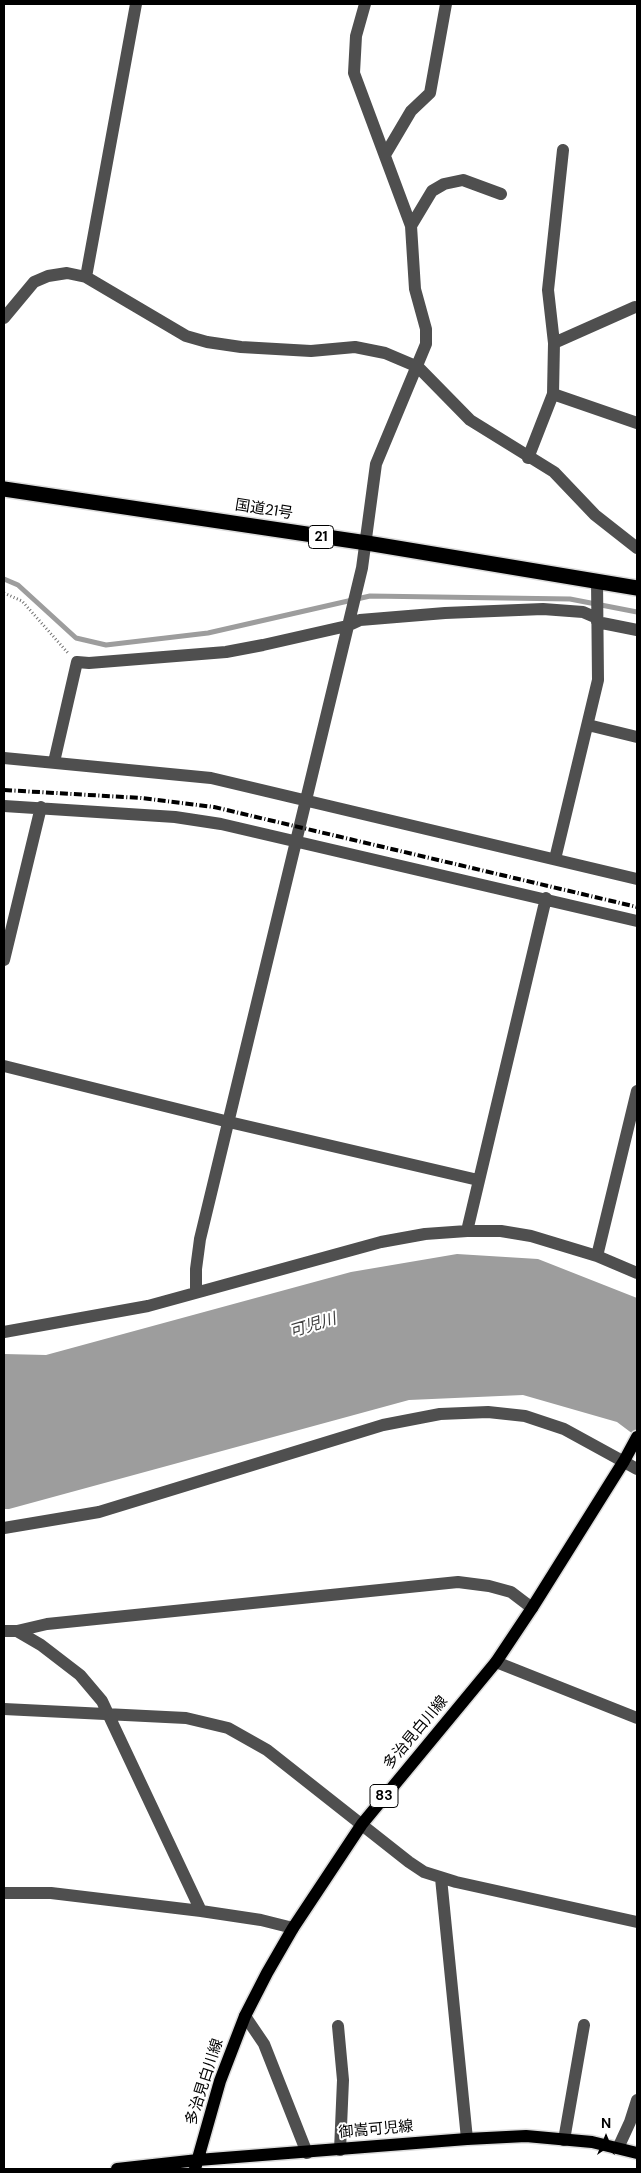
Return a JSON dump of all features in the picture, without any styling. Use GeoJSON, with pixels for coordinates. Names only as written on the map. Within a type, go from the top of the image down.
{"type":"FeatureCollection","features":[{"type":"Feature","properties":{"kind":"highway","name":"国道21号"},"geometry":{"type":"LineString","coordinates":[[4,489],[367,544],[637,588]]}},
{"type":"Feature","properties":{"kind":"main road","name":"多治見白川線"},"geometry":{"type":"LineString","coordinates":[[196,2165],[220,2081],[244,2016],[293,1928],[362,1824],[496,1662],[532,1608],[637,1437]]}},
{"type":"Feature","properties":{"kind":"main road","name":"御嵩可児線"},"geometry":{"type":"LineString","coordinates":[[118,2169],[196,2165],[340,2150],[526,2136],[592,2142],[637,2152]]}},
{"type":"Feature","properties":{"kind":"street"},"geometry":{"type":"LineString","coordinates":[[86,277],[136,4]]}},
{"type":"Feature","properties":{"kind":"street"},"geometry":{"type":"LineString","coordinates":[[196,1291],[196,1269],[200,1239],[367,544],[376,464],[426,344],[426,329],[415,289],[411,226],[354,73],[356,36],[365,4]]}},
{"type":"Feature","properties":{"kind":"street"},"geometry":{"type":"LineString","coordinates":[[385,155],[410,111],[430,93],[446,4]]}},
{"type":"Feature","properties":{"kind":"street"},"geometry":{"type":"LineString","coordinates":[[528,458],[552,394],[554,343],[548,290],[563,150]]}},
{"type":"Feature","properties":{"kind":"street"},"geometry":{"type":"LineString","coordinates":[[411,226],[432,192],[444,184],[463,180],[501,194]]}},
{"type":"Feature","properties":{"kind":"street"},"geometry":{"type":"LineString","coordinates":[[4,318],[34,282],[48,276],[67,273],[86,277],[186,336],[207,342],[241,347],[311,351],[355,348],[385,353],[418,367],[470,420],[528,458],[554,472],[595,515],[637,548]]}},
{"type":"Feature","properties":{"kind":"street"},"geometry":{"type":"LineString","coordinates":[[554,343],[635,307]]}},
{"type":"Feature","properties":{"kind":"street"},"geometry":{"type":"LineString","coordinates":[[552,394],[637,423]]}},
{"type":"Feature","properties":{"kind":"street"},"geometry":{"type":"LineString","coordinates":[[555,860],[598,680],[597,581]]}},
{"type":"Feature","properties":{"kind":"street"},"geometry":{"type":"LineString","coordinates":[[54,762],[77,662],[89,663],[226,652],[347,626],[360,620],[445,613],[543,609],[583,612],[598,620],[637,630]]}},
{"type":"Feature","properties":{"kind":"street"},"geometry":{"type":"LineString","coordinates":[[588,725],[637,737]]}},
{"type":"Feature","properties":{"kind":"street"},"geometry":{"type":"LineString","coordinates":[[4,758],[211,778],[637,880]]}},
{"type":"Feature","properties":{"kind":"street"},"geometry":{"type":"LineString","coordinates":[[4,806],[176,817],[221,824],[637,920]]}},
{"type":"Feature","properties":{"kind":"street"},"geometry":{"type":"LineString","coordinates":[[4,960],[41,808]]}},
{"type":"Feature","properties":{"kind":"street"},"geometry":{"type":"LineString","coordinates":[[466,1230],[546,898]]}},
{"type":"Feature","properties":{"kind":"street"},"geometry":{"type":"LineString","coordinates":[[4,1066],[229,1122],[478,1180]]}},
{"type":"Feature","properties":{"kind":"street"},"geometry":{"type":"LineString","coordinates":[[597,1256],[637,1091]]}},
{"type":"Feature","properties":{"kind":"street"},"geometry":{"type":"LineString","coordinates":[[4,1332],[148,1306],[196,1291],[381,1242],[425,1234],[466,1230],[501,1231],[531,1236],[597,1256],[637,1273]]}},
{"type":"Feature","properties":{"kind":"street"},"geometry":{"type":"LineString","coordinates":[[4,1528],[99,1512],[383,1425],[440,1414],[488,1412],[525,1416],[564,1429],[637,1469]]}},
{"type":"Feature","properties":{"kind":"street"},"geometry":{"type":"LineString","coordinates":[[4,1631],[17,1632],[47,1624],[458,1582],[489,1586],[511,1592],[532,1608]]}},
{"type":"Feature","properties":{"kind":"street"},"geometry":{"type":"LineString","coordinates":[[17,1632],[41,1645],[80,1675],[102,1701],[201,1911]]}},
{"type":"Feature","properties":{"kind":"street"},"geometry":{"type":"LineString","coordinates":[[496,1662],[637,1718]]}},
{"type":"Feature","properties":{"kind":"street"},"geometry":{"type":"LineString","coordinates":[[4,1709],[186,1718],[228,1728],[267,1750],[424,1872],[441,1878],[637,1922]]}},
{"type":"Feature","properties":{"kind":"street"},"geometry":{"type":"LineString","coordinates":[[441,1878],[467,2139]]}},
{"type":"Feature","properties":{"kind":"street"},"geometry":{"type":"LineString","coordinates":[[4,1893],[51,1892],[201,1911],[261,1920],[293,1928]]}},
{"type":"Feature","properties":{"kind":"street"},"geometry":{"type":"LineString","coordinates":[[244,2016],[264,2044],[298,2126],[307,2153]]}},
{"type":"Feature","properties":{"kind":"street"},"geometry":{"type":"LineString","coordinates":[[564,2140],[584,2025]]}},
{"type":"Feature","properties":{"kind":"street"},"geometry":{"type":"LineString","coordinates":[[338,2026],[342,2080],[340,2150]]}},
{"type":"Feature","properties":{"kind":"street"},"geometry":{"type":"LineString","coordinates":[[618,2148],[630,2122],[637,2100]]}},
{"type":"Feature","properties":{"kind":"path"},"geometry":{"type":"LineString","coordinates":[[4,593],[22,601],[77,662]]}},
{"type":"Feature","properties":{"kind":"water","name":"可児川"},"geometry":{"type":"Polygon","coordinates":[[[457,1254],[538,1259],[637,1298],[637,1437],[617,1422],[523,1395],[409,1400],[4,1509],[4,1354],[46,1355],[351,1272],[457,1254]]]}},
{"type":"Feature","properties":{"kind":"waterway"},"geometry":{"type":"LineString","coordinates":[[4,579],[18,585],[76,638],[106,645],[208,633],[370,596],[570,599],[637,612]]}},
{"type":"Feature","properties":{"kind":"railway"},"geometry":{"type":"LineString","coordinates":[[4,790],[141,798],[214,807],[637,907]]}}]}
